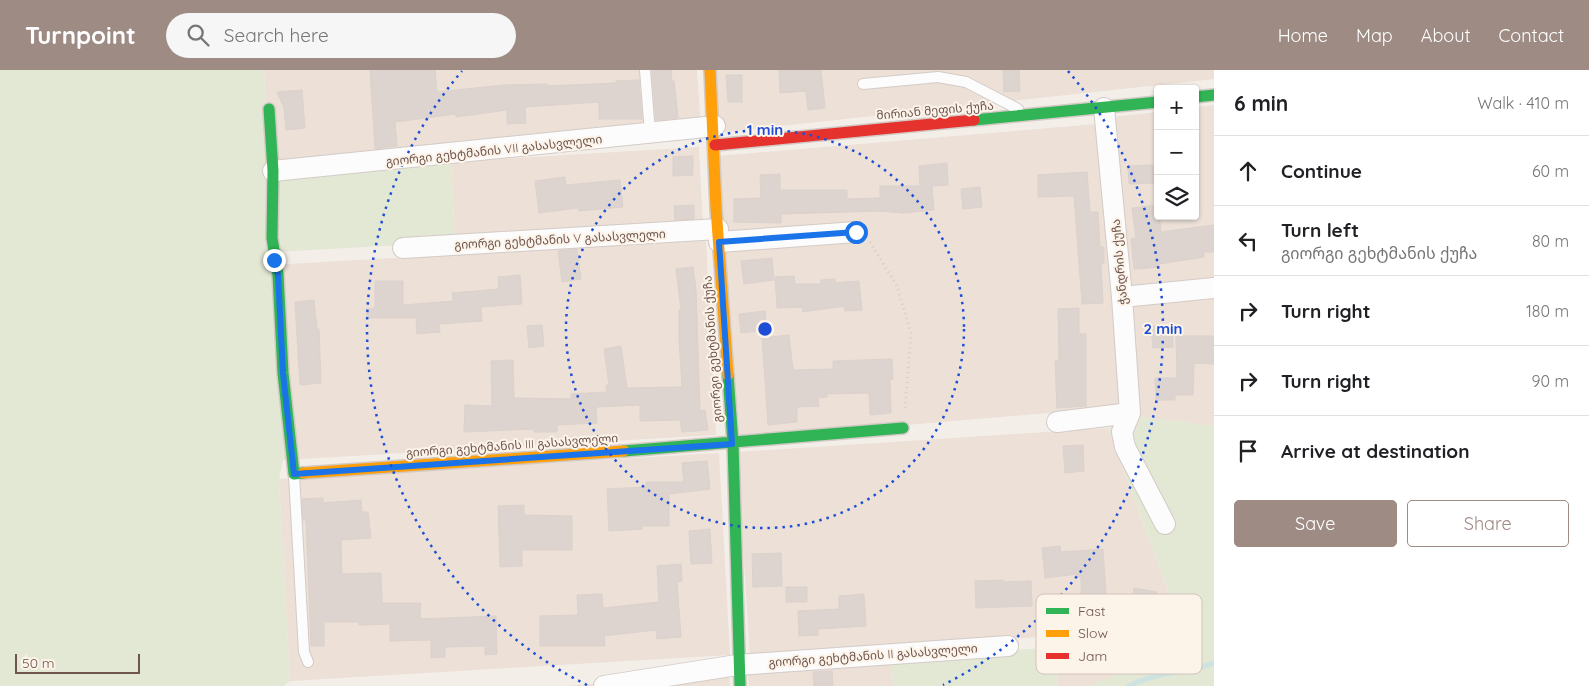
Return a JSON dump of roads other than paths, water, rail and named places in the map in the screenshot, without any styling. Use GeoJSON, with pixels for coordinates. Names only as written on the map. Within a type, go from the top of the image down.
{"type":"FeatureCollection","features":[{"type":"Feature","properties":{"kind":"street","name":"გიორგი გეხტმანის ქუჩა"},"geometry":{"type":"LineString","coordinates":[[710,70],[715,136],[718,235],[732,444],[737,665],[740,686]]}},
{"type":"Feature","properties":{"kind":"street"},"geometry":{"type":"LineString","coordinates":[[1199,97],[1214,95]]}},
{"type":"Feature","properties":{"kind":"street","name":"მირიან მეფის ქუჩა"},"geometry":{"type":"LineString","coordinates":[[715,136],[1040,114],[1154,102]]}},
{"type":"Feature","properties":{"kind":"street","name":"ჭანდრის ქუჩა"},"geometry":{"type":"LineString","coordinates":[[1104,108],[1122,297],[1130,413],[1122,432],[1125,447],[1165,524]]}},
{"type":"Feature","properties":{"kind":"street"},"geometry":{"type":"LineString","coordinates":[[269,109],[273,171],[272,238],[278,275],[283,373],[294,474]]}},
{"type":"Feature","properties":{"kind":"street","name":"გიორგი გეხტმანის VII გასასვლელი"},"geometry":{"type":"LineString","coordinates":[[273,171],[650,134],[715,136]]}},
{"type":"Feature","properties":{"kind":"street","name":"გიორგი გეხტმანის V გასასვლელი"},"geometry":{"type":"LineString","coordinates":[[403,248],[718,235],[856,232]]}},
{"type":"Feature","properties":{"kind":"street"},"geometry":{"type":"LineString","coordinates":[[1122,297],[1214,288]]}},
{"type":"Feature","properties":{"kind":"street"},"geometry":{"type":"LineString","coordinates":[[1057,422],[1130,413]]}},
{"type":"Feature","properties":{"kind":"street","name":"გიორგი გეხტმანის III გასასვლელი"},"geometry":{"type":"LineString","coordinates":[[294,474],[732,444],[903,428]]}},
{"type":"Feature","properties":{"kind":"street","name":"გიორგი გეხტმანის II გასასვლელი"},"geometry":{"type":"LineString","coordinates":[[604,686],[737,665],[1008,646]]}},
{"type":"Feature","properties":{"kind":"lane"},"geometry":{"type":"LineString","coordinates":[[645,70],[650,134]]}},
{"type":"Feature","properties":{"kind":"lane"},"geometry":{"type":"LineString","coordinates":[[863,84],[938,77],[966,82],[1013,108],[1040,114]]}},
{"type":"Feature","properties":{"kind":"lane"},"geometry":{"type":"LineString","coordinates":[[294,474],[304,652],[308,662]]}},
{"type":"Feature","properties":{"kind":"waterway"},"geometry":{"type":"LineString","coordinates":[[1202,666],[1214,663]]}},
{"type":"Feature","properties":{"kind":"waterway"},"geometry":{"type":"LineString","coordinates":[[1129,686],[1139,681],[1166,674]]}}]}
